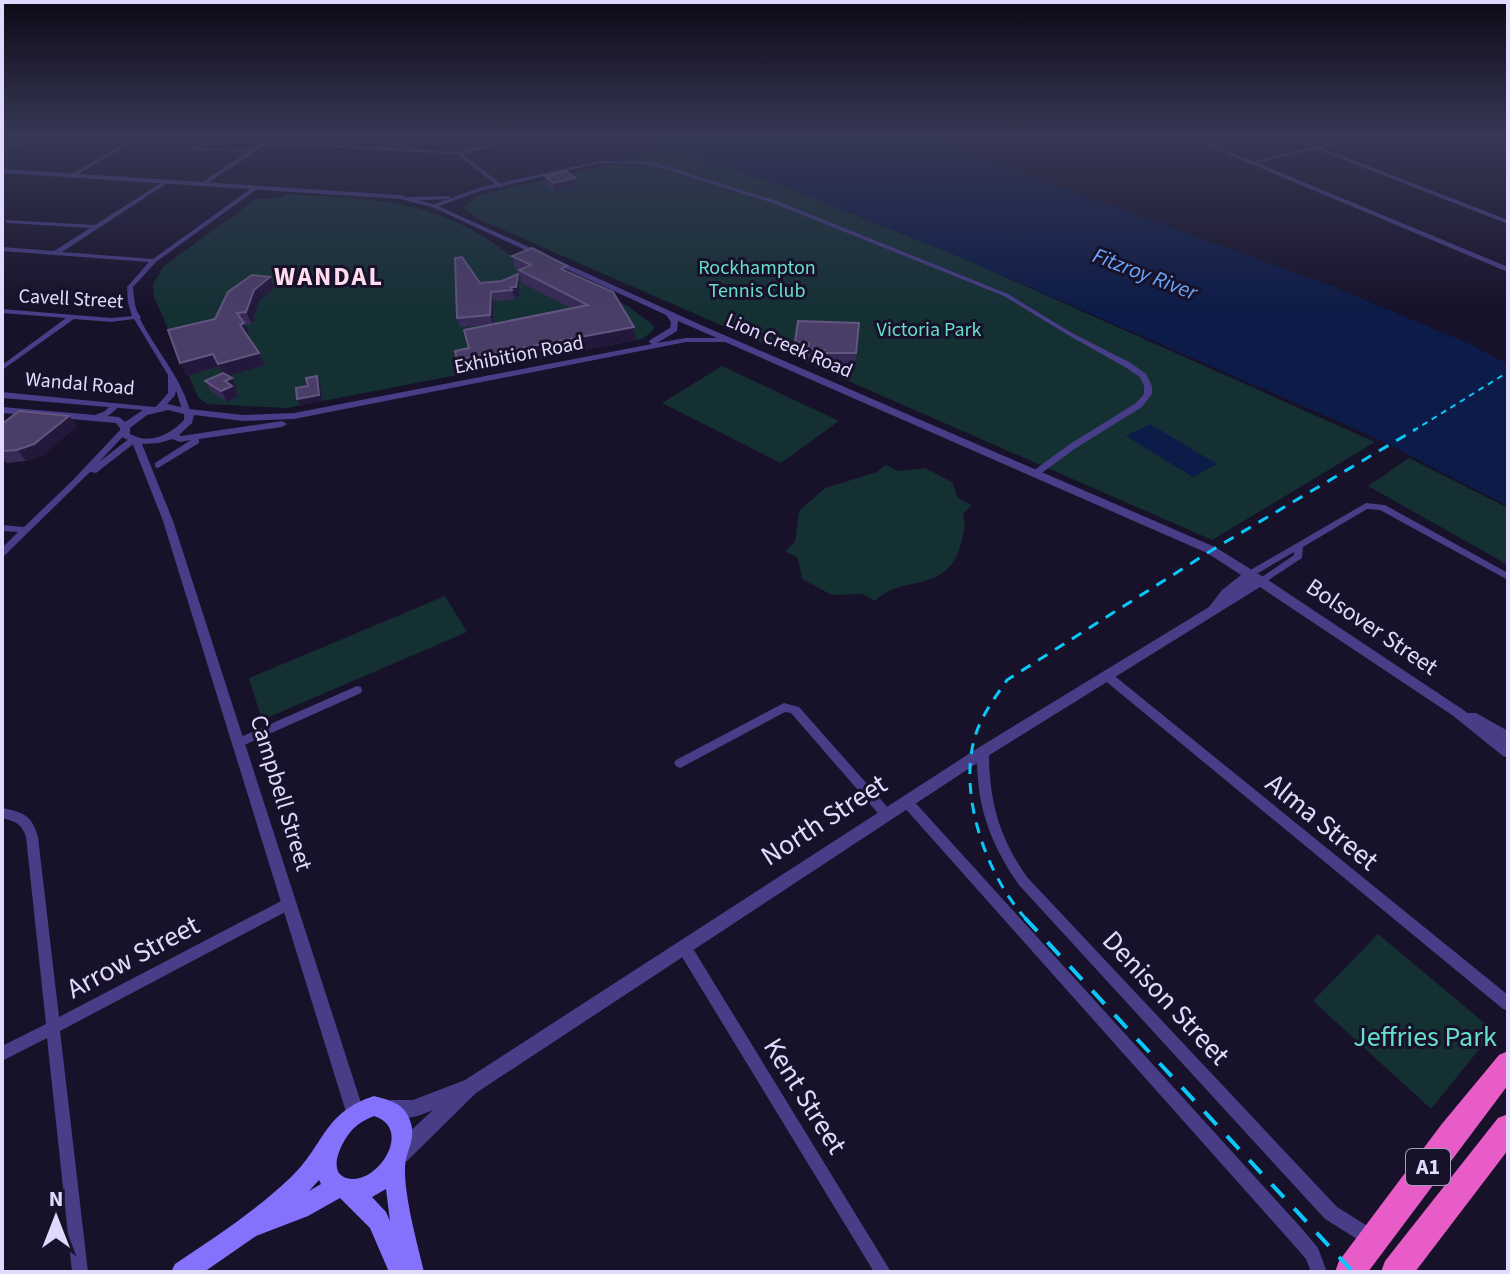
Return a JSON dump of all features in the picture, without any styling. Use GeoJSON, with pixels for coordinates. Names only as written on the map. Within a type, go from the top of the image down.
{"type":"FeatureCollection","features":[{"type":"Feature","properties":{"kind":"highway","name":"A1"},"geometry":{"type":"LineString","coordinates":[[1350,1272],[1451,1135],[1508,1064]]}},
{"type":"Feature","properties":{"kind":"highway","name":"A1"},"geometry":{"type":"LineString","coordinates":[[1396,1272],[1508,1128]]}},
{"type":"Feature","properties":{"kind":"main road"},"geometry":{"type":"LineString","coordinates":[[183,1272],[251,1228],[320,1163],[339,1126],[355,1112],[374,1106],[391,1109],[399,1117],[403,1128],[396,1160],[400,1215],[412,1272]]}},
{"type":"Feature","properties":{"kind":"main road"},"geometry":{"type":"LineString","coordinates":[[328,1146],[328,1170],[378,1220],[401,1272]]}},
{"type":"Feature","properties":{"kind":"main road"},"geometry":{"type":"LineString","coordinates":[[251,1228],[344,1188],[372,1185],[396,1160]]}},
{"type":"Feature","properties":{"kind":"street"},"geometry":{"type":"LineString","coordinates":[[56,253],[147,194]]}},
{"type":"Feature","properties":{"kind":"street"},"geometry":{"type":"LineString","coordinates":[[187,411],[184,397],[138,317],[130,287],[154,261],[246,194]]}},
{"type":"Feature","properties":{"kind":"street","name":"Lion Creek Road"},"geometry":{"type":"LineString","coordinates":[[346,194],[410,199],[456,215],[698,327],[1211,550],[1256,578]]}},
{"type":"Feature","properties":{"kind":"street"},"geometry":{"type":"LineString","coordinates":[[410,199],[455,194]]}},
{"type":"Feature","properties":{"kind":"street"},"geometry":{"type":"LineString","coordinates":[[434,206],[466,194]]}},
{"type":"Feature","properties":{"kind":"street"},"geometry":{"type":"LineString","coordinates":[[456,215],[454,206],[468,194]]}},
{"type":"Feature","properties":{"kind":"street"},"geometry":{"type":"LineString","coordinates":[[751,194],[1010,297],[1143,376],[1148,386],[1145,399],[1096,431],[1039,475]]}},
{"type":"Feature","properties":{"kind":"street"},"geometry":{"type":"LineString","coordinates":[[1329,194],[1508,270]]}},
{"type":"Feature","properties":{"kind":"street"},"geometry":{"type":"LineString","coordinates":[[1438,194],[1508,222]]}},
{"type":"Feature","properties":{"kind":"street"},"geometry":{"type":"LineString","coordinates":[[8,221],[97,227]]}},
{"type":"Feature","properties":{"kind":"street"},"geometry":{"type":"LineString","coordinates":[[2,249],[154,261]]}},
{"type":"Feature","properties":{"kind":"street"},"geometry":{"type":"LineString","coordinates":[[2,255],[11,249]]}},
{"type":"Feature","properties":{"kind":"street","name":"Cavell Street"},"geometry":{"type":"LineString","coordinates":[[2,311],[111,320],[138,317]]}},
{"type":"Feature","properties":{"kind":"street","name":"Exhibition Road"},"geometry":{"type":"LineString","coordinates":[[636,350],[672,332],[675,322],[667,312]]}},
{"type":"Feature","properties":{"kind":"street"},"geometry":{"type":"LineString","coordinates":[[2,368],[72,317]]}},
{"type":"Feature","properties":{"kind":"street","name":"Exhibition Road"},"geometry":{"type":"LineString","coordinates":[[636,350],[698,327]]}},
{"type":"Feature","properties":{"kind":"street","name":"Exhibition Road"},"geometry":{"type":"LineString","coordinates":[[158,465],[187,444],[410,395],[693,339],[736,343]]}},
{"type":"Feature","properties":{"kind":"street"},"geometry":{"type":"LineString","coordinates":[[2,553],[75,483],[133,419],[157,408],[172,393],[171,375]]}},
{"type":"Feature","properties":{"kind":"street","name":"Wandal Road"},"geometry":{"type":"LineString","coordinates":[[2,395],[187,411]]}},
{"type":"Feature","properties":{"kind":"street","name":"Exhibition Road"},"geometry":{"type":"LineString","coordinates":[[187,411],[269,418],[410,395]]}},
{"type":"Feature","properties":{"kind":"street"},"geometry":{"type":"LineString","coordinates":[[96,418],[115,406]]}},
{"type":"Feature","properties":{"kind":"street","name":"Wandal Road"},"geometry":{"type":"LineString","coordinates":[[2,410],[119,420],[124,429]]}},
{"type":"Feature","properties":{"kind":"street","name":"Campbell Street"},"geometry":{"type":"LineString","coordinates":[[158,489],[158,465],[170,436],[186,426],[187,411]]}},
{"type":"Feature","properties":{"kind":"street","name":"Exhibition Road"},"geometry":{"type":"LineString","coordinates":[[134,441],[170,436],[180,439],[265,427]]}},
{"type":"Feature","properties":{"kind":"street"},"geometry":{"type":"LineString","coordinates":[[75,483],[134,441],[124,429]]}},
{"type":"Feature","properties":{"kind":"street","name":"Campbell Street"},"geometry":{"type":"LineString","coordinates":[[134,441],[158,489],[355,1112]]}},
{"type":"Feature","properties":{"kind":"street","name":"North Street"},"geometry":{"type":"LineString","coordinates":[[396,1160],[470,1087],[983,752],[1215,607],[1237,599],[1256,578],[1299,556],[1299,548],[1358,510],[1366,506],[1382,507],[1508,577]]}},
{"type":"Feature","properties":{"kind":"street"},"geometry":{"type":"LineString","coordinates":[[2,528],[26,530]]}},
{"type":"Feature","properties":{"kind":"street","name":"Bolsover Street"},"geometry":{"type":"LineString","coordinates":[[1256,578],[1457,711],[1508,752]]}},
{"type":"Feature","properties":{"kind":"street","name":"Alma Street"},"geometry":{"type":"LineString","coordinates":[[1107,676],[1508,1004]]}},
{"type":"Feature","properties":{"kind":"street"},"geometry":{"type":"LineString","coordinates":[[238,743],[357,690]]}},
{"type":"Feature","properties":{"kind":"street"},"geometry":{"type":"LineString","coordinates":[[680,763],[784,707],[795,710],[887,815]]}},
{"type":"Feature","properties":{"kind":"street","name":"Bolsover Street"},"geometry":{"type":"LineString","coordinates":[[1457,711],[1508,737]]}},
{"type":"Feature","properties":{"kind":"street","name":"Denison Street"},"geometry":{"type":"LineString","coordinates":[[983,752],[982,780],[991,821],[1008,861],[1030,890],[1331,1213],[1375,1240]]}},
{"type":"Feature","properties":{"kind":"street"},"geometry":{"type":"LineString","coordinates":[[907,802],[1305,1245],[1319,1272]]}},
{"type":"Feature","properties":{"kind":"street"},"geometry":{"type":"LineString","coordinates":[[2,813],[24,818],[29,823],[80,1272]]}},
{"type":"Feature","properties":{"kind":"street","name":"Arrow Street"},"geometry":{"type":"LineString","coordinates":[[2,1054],[288,904]]}},
{"type":"Feature","properties":{"kind":"street","name":"Kent Street"},"geometry":{"type":"LineString","coordinates":[[684,947],[883,1272]]}},
{"type":"Feature","properties":{"kind":"street","name":"North Street"},"geometry":{"type":"LineString","coordinates":[[391,1109],[413,1109],[470,1087]]}},
{"type":"Feature","properties":{"kind":"street"},"geometry":{"type":"LineString","coordinates":[[1417,1272],[1435,1222]]}},
{"type":"Feature","properties":{"kind":"green space"},"geometry":{"type":"Polygon","coordinates":[[[295,194],[350,198],[405,205],[431,212],[483,237],[510,255],[520,253],[628,306],[654,326],[653,331],[642,339],[287,408],[207,404],[198,397],[154,297],[153,284],[164,266],[256,199],[295,194]]]}},
{"type":"Feature","properties":{"kind":"green space","name":"Victoria Park"},"geometry":{"type":"Polygon","coordinates":[[[804,194],[960,257],[1375,442],[1212,540],[478,219],[463,207],[477,196],[804,194]]]}},
{"type":"Feature","properties":{"kind":"green space"},"geometry":{"type":"Polygon","coordinates":[[[722,366],[839,421],[781,463],[662,403],[722,366]]]}},
{"type":"Feature","properties":{"kind":"green space"},"geometry":{"type":"Polygon","coordinates":[[[1409,458],[1508,508],[1508,565],[1368,486],[1409,458]]]}},
{"type":"Feature","properties":{"kind":"green space"},"geometry":{"type":"Polygon","coordinates":[[[886,465],[898,471],[925,468],[952,482],[958,498],[972,505],[963,514],[965,523],[956,557],[937,576],[899,587],[875,601],[863,594],[832,595],[802,579],[798,558],[785,551],[795,542],[799,511],[825,488],[877,472],[886,465]]]}},
{"type":"Feature","properties":{"kind":"green space"},"geometry":{"type":"Polygon","coordinates":[[[445,596],[467,632],[262,720],[249,678],[445,596]]]}},
{"type":"Feature","properties":{"kind":"green space","name":"Jeffries Park"},"geometry":{"type":"Polygon","coordinates":[[[1378,934],[1494,1031],[1431,1109],[1313,1001],[1378,934]]]}},
{"type":"Feature","properties":{"kind":"water","name":"Fitzroy River"},"geometry":{"type":"Polygon","coordinates":[[[804,194],[1081,194],[1334,287],[1468,343],[1508,364],[1508,506],[1374,437],[960,257],[804,194]]]}},
{"type":"Feature","properties":{"kind":"water"},"geometry":{"type":"Polygon","coordinates":[[[1150,424],[1217,464],[1193,477],[1126,436],[1150,424]]]}},
{"type":"Feature","properties":{"kind":"building"},"geometry":{"type":"Polygon","coordinates":[[[532,248],[567,266],[561,269],[613,292],[634,327],[457,360],[455,351],[469,348],[464,330],[588,305],[519,270],[531,265],[512,256],[532,248]]]}},
{"type":"Feature","properties":{"kind":"building"},"geometry":{"type":"Polygon","coordinates":[[[462,257],[480,283],[502,281],[518,274],[516,287],[511,287],[512,290],[491,292],[490,315],[457,318],[455,258],[462,257]]]}},
{"type":"Feature","properties":{"kind":"building"},"geometry":{"type":"Polygon","coordinates":[[[252,275],[270,277],[254,290],[246,312],[237,313],[244,323],[240,325],[259,353],[218,364],[213,354],[180,363],[168,330],[215,319],[228,292],[252,275]]]}},
{"type":"Feature","properties":{"kind":"building"},"geometry":{"type":"Polygon","coordinates":[[[798,321],[859,323],[856,353],[824,353],[824,350],[808,349],[809,343],[795,342],[798,321]]]}},
{"type":"Feature","properties":{"kind":"building"},"geometry":{"type":"Polygon","coordinates":[[[223,373],[232,378],[225,381],[232,386],[221,391],[205,381],[223,373]]]}},
{"type":"Feature","properties":{"kind":"building"},"geometry":{"type":"Polygon","coordinates":[[[317,376],[319,395],[297,399],[296,388],[308,386],[306,378],[317,376]]]}},
{"type":"Feature","properties":{"kind":"building"},"geometry":{"type":"Polygon","coordinates":[[[19,411],[69,416],[34,444],[2,451],[2,424],[19,411]]]}},
{"type":"Feature","properties":{"kind":"railway"},"geometry":{"type":"LineString","coordinates":[[1413,431],[1508,372]]}},
{"type":"Feature","properties":{"kind":"railway"},"geometry":{"type":"LineString","coordinates":[[1027,920],[1000,882],[989,859],[980,836],[970,787],[974,740],[988,708],[1007,680],[1217,547],[1416,429]]}},
{"type":"Feature","properties":{"kind":"railway"},"geometry":{"type":"LineString","coordinates":[[1025,918],[1353,1272]]}},
{"type":"Feature","properties":{"kind":"district","name":"WANDAL"},"geometry":{"type":"Point","coordinates":[329,276]}},
{"type":"Feature","properties":{"kind":"park label","name":"Rockhampton Tennis Club"},"geometry":{"type":"Point","coordinates":[757,280]}}]}
